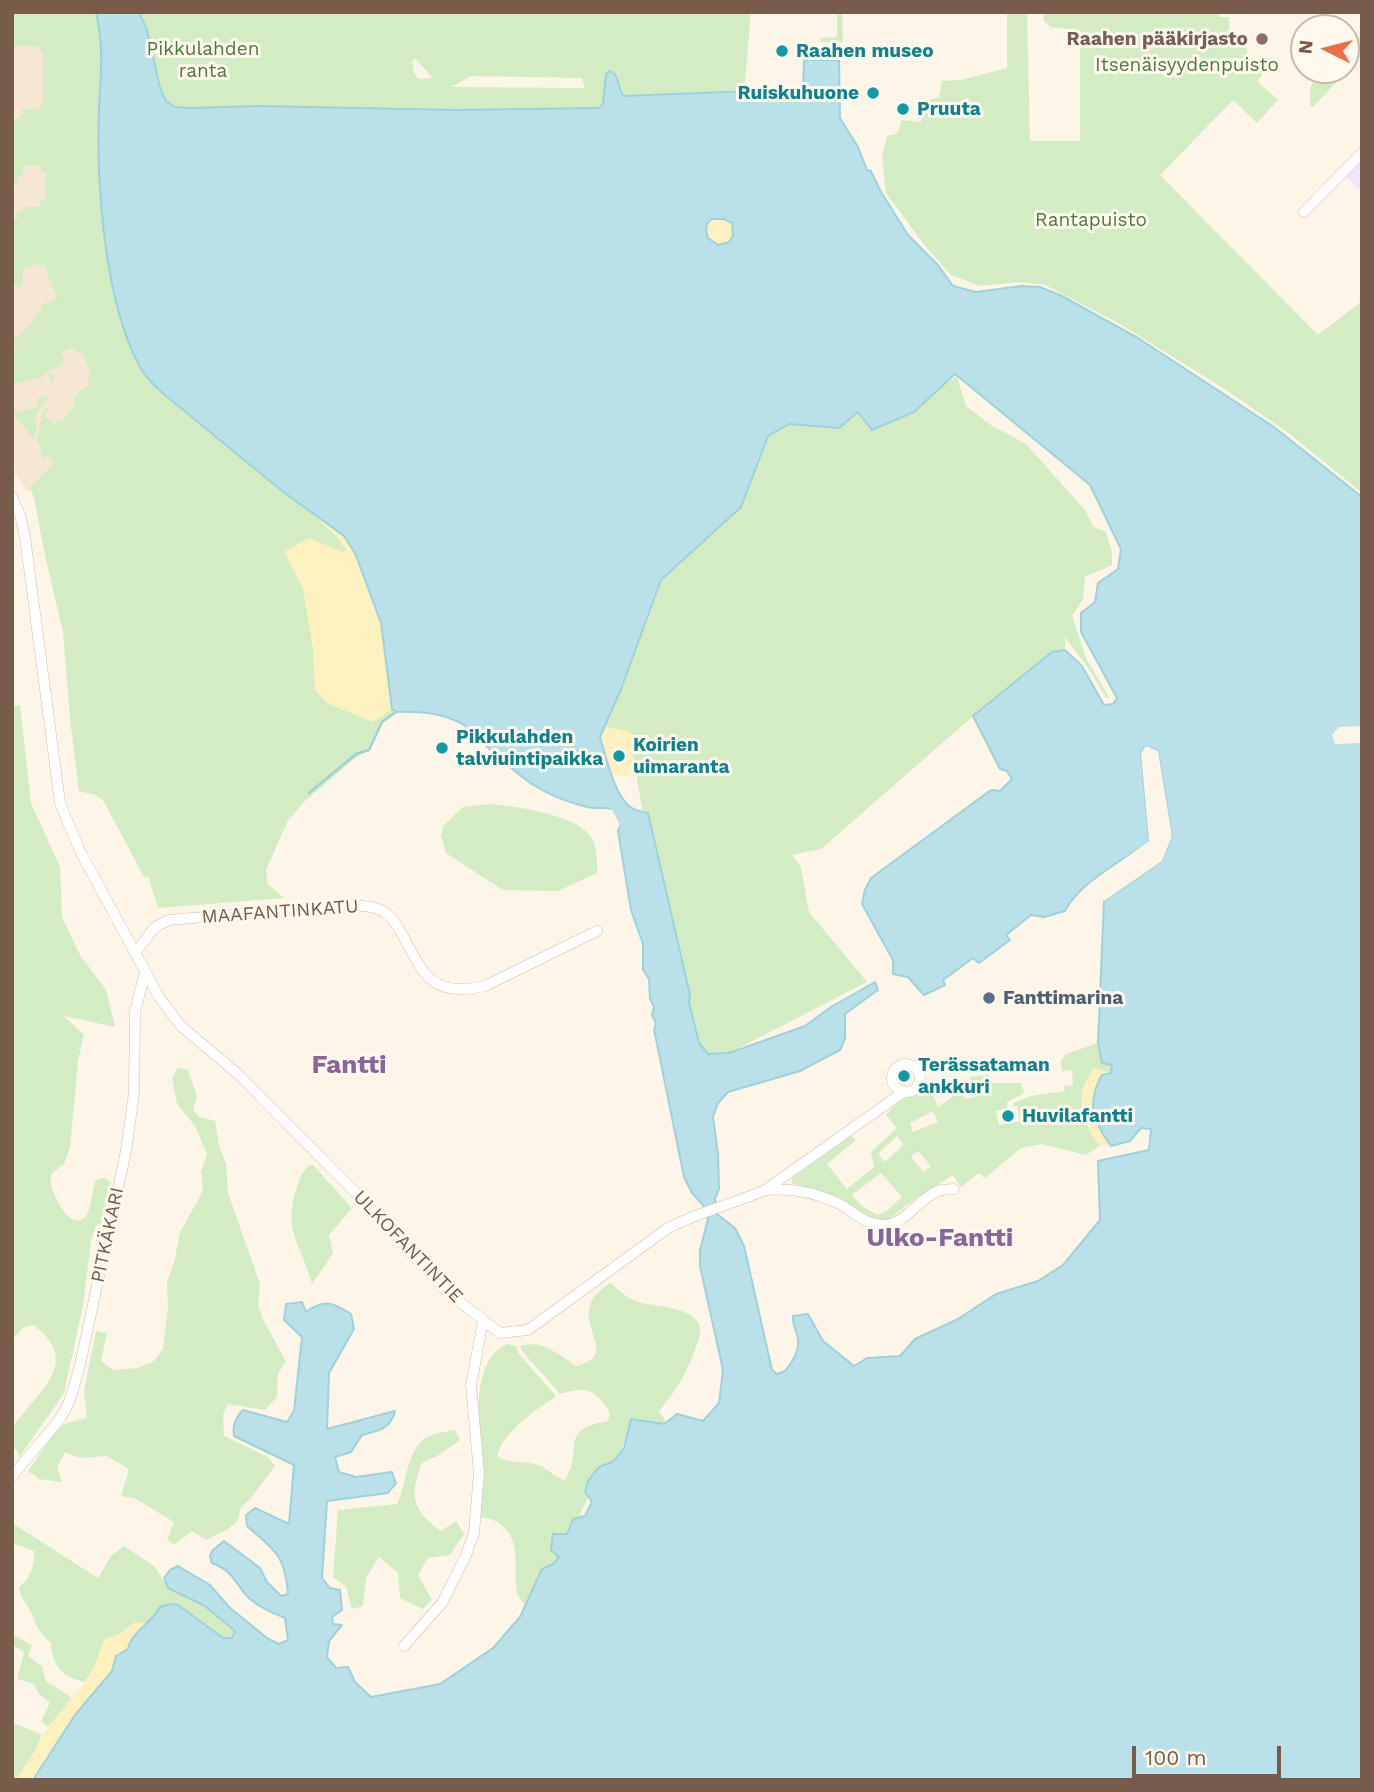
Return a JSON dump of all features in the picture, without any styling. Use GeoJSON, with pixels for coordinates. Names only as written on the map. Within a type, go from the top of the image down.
{"type":"FeatureCollection","features":[{"type":"Feature","properties":{"kind":"street"},"geometry":{"type":"LineString","coordinates":[[1304,212],[1362,153]]}},
{"type":"Feature","properties":{"kind":"street","name":"ULKOFANTINTIE"},"geometry":{"type":"LineString","coordinates":[[12,497],[25,537],[61,803],[80,851],[159,997],[181,1026],[238,1074],[351,1188],[447,1292],[500,1333],[528,1331],[668,1228],[693,1215],[765,1190],[905,1091]]}},
{"type":"Feature","properties":{"kind":"street","name":"MAAFANTINKATU"},"geometry":{"type":"LineString","coordinates":[[135,953],[155,927],[169,920],[347,905],[368,907],[380,909],[395,922],[424,974],[432,981],[441,987],[468,989],[485,986],[597,931]]}},
{"type":"Feature","properties":{"kind":"street","name":"PITKÄKARI"},"geometry":{"type":"LineString","coordinates":[[12,1477],[63,1413],[80,1365],[126,1151],[135,1083],[135,1012],[145,972]]}},
{"type":"Feature","properties":{"kind":"street"},"geometry":{"type":"LineString","coordinates":[[909,1064],[917,1069],[919,1082],[914,1089],[905,1091],[897,1088],[892,1080],[900,1065],[909,1064]]}},
{"type":"Feature","properties":{"kind":"street","name":"ULKOFANTINTIE"},"geometry":{"type":"LineString","coordinates":[[879,1108],[886,1099],[892,1080]]}},
{"type":"Feature","properties":{"kind":"street"},"geometry":{"type":"LineString","coordinates":[[765,1190],[788,1188],[813,1194],[836,1202],[867,1222],[891,1225],[937,1191],[954,1189]]}},
{"type":"Feature","properties":{"kind":"street"},"geometry":{"type":"LineString","coordinates":[[404,1646],[442,1603],[466,1555],[474,1532],[479,1473],[471,1385],[483,1321]]}},
{"type":"Feature","properties":{"kind":"shaded area"},"geometry":{"type":"Polygon","coordinates":[[[12,46],[38,46],[43,50],[43,104],[40,109],[22,113],[20,118],[12,121],[12,46]]]}},
{"type":"Feature","properties":{"kind":"shaded area"},"geometry":{"type":"Polygon","coordinates":[[[1362,161],[1362,193],[1346,177],[1362,161]]]}},
{"type":"Feature","properties":{"kind":"shaded area"},"geometry":{"type":"Polygon","coordinates":[[[41,166],[46,171],[45,200],[40,207],[25,209],[12,219],[12,167],[41,166]]]}},
{"type":"Feature","properties":{"kind":"shaded area"},"geometry":{"type":"Polygon","coordinates":[[[37,264],[44,265],[58,299],[42,309],[36,320],[16,337],[12,336],[12,280],[16,289],[22,281],[22,270],[37,264]]]}},
{"type":"Feature","properties":{"kind":"shaded area"},"geometry":{"type":"Polygon","coordinates":[[[12,339],[62,361],[61,353],[74,348],[81,350],[91,375],[90,385],[77,395],[77,402],[61,422],[56,425],[42,420],[38,442],[58,469],[28,492],[13,471],[15,469],[12,465],[12,339]]]}},
{"type":"Feature","properties":{"kind":"green space"},"geometry":{"type":"Polygon","coordinates":[[[12,12],[96,12],[101,49],[98,137],[105,240],[118,308],[127,338],[142,370],[171,400],[282,491],[344,536],[392,708],[396,712],[382,722],[369,750],[354,759],[306,800],[287,822],[266,870],[268,884],[284,898],[158,908],[148,876],[144,877],[103,800],[79,791],[63,632],[30,487],[54,464],[48,456],[44,459],[39,452],[43,449],[37,442],[46,406],[48,411],[44,416],[55,425],[61,422],[76,403],[74,400],[80,390],[90,385],[87,377],[91,374],[81,351],[76,352],[73,348],[61,353],[64,360],[61,366],[44,373],[50,373],[56,379],[52,384],[48,375],[12,385],[12,349],[15,352],[17,349],[12,344],[12,336],[17,337],[35,320],[33,317],[42,309],[40,306],[57,298],[44,265],[39,267],[37,264],[22,270],[23,284],[17,289],[12,280],[12,219],[18,217],[16,213],[25,207],[40,207],[40,200],[45,200],[46,172],[41,171],[40,166],[26,165],[23,168],[23,176],[18,176],[17,184],[12,184],[12,121],[20,118],[22,109],[39,109],[40,104],[43,104],[43,51],[38,50],[38,46],[12,46],[12,12]]]}},
{"type":"Feature","properties":{"kind":"green space","name":"Pikkulahden ranta"},"geometry":{"type":"Polygon","coordinates":[[[139,12],[751,12],[744,93],[623,96],[622,89],[606,74],[603,104],[599,108],[456,110],[175,107],[166,101],[160,88],[147,30],[139,12]],[[415,58],[412,61],[414,73],[419,79],[432,78],[432,77],[415,58]],[[471,76],[451,87],[585,88],[582,78],[471,76]]]}},
{"type":"Feature","properties":{"kind":"green space"},"geometry":{"type":"Polygon","coordinates":[[[837,12],[842,12],[843,42],[820,42],[821,38],[837,37],[837,12]]]}},
{"type":"Feature","properties":{"kind":"green space","name":"Rantapuisto"},"geometry":{"type":"Polygon","coordinates":[[[1007,12],[1027,12],[1030,141],[1080,141],[1080,31],[1051,27],[1044,21],[1043,12],[1219,12],[1219,17],[1229,17],[1230,35],[1237,35],[1237,43],[1247,43],[1247,62],[1273,62],[1257,81],[1278,100],[1257,123],[1233,100],[1160,175],[1318,335],[1362,301],[1362,493],[1290,434],[1220,386],[1118,323],[1045,285],[1021,282],[980,286],[951,275],[926,247],[886,193],[882,157],[887,136],[897,134],[902,120],[921,122],[926,101],[939,97],[942,81],[961,80],[1007,68],[1007,12]]]}},
{"type":"Feature","properties":{"kind":"green space"},"geometry":{"type":"Polygon","coordinates":[[[1362,34],[1360,57],[1360,36],[1362,34]]]}},
{"type":"Feature","properties":{"kind":"green space"},"geometry":{"type":"Polygon","coordinates":[[[1313,84],[1335,84],[1313,107],[1310,105],[1313,84]]]}},
{"type":"Feature","properties":{"kind":"green space"},"geometry":{"type":"Polygon","coordinates":[[[957,376],[966,406],[991,425],[1026,444],[1085,510],[1094,527],[1106,532],[1112,552],[1112,565],[1085,577],[1083,599],[1072,616],[1087,660],[1109,697],[1106,698],[1065,637],[1065,650],[1052,652],[973,716],[821,849],[792,855],[801,867],[809,912],[867,982],[729,1053],[708,1054],[699,1043],[689,1002],[690,995],[647,832],[631,733],[605,727],[661,580],[741,507],[768,437],[789,424],[839,428],[858,412],[914,412],[957,376]]]}},
{"type":"Feature","properties":{"kind":"green space"},"geometry":{"type":"Polygon","coordinates":[[[49,396],[36,414],[36,434],[33,439],[13,413],[39,407],[37,398],[49,396]]]}},
{"type":"Feature","properties":{"kind":"green space"},"geometry":{"type":"Polygon","coordinates":[[[20,705],[31,803],[60,867],[62,917],[80,955],[106,990],[115,1027],[64,1016],[84,1035],[78,1061],[70,1147],[64,1164],[52,1173],[52,1189],[68,1216],[79,1220],[87,1214],[96,1180],[103,1178],[111,1182],[102,1222],[96,1226],[91,1241],[83,1305],[64,1393],[18,1459],[18,1452],[12,1446],[12,1429],[42,1391],[55,1366],[55,1353],[49,1339],[34,1325],[24,1327],[12,1339],[12,706],[20,705]]]}},
{"type":"Feature","properties":{"kind":"green space"},"geometry":{"type":"Polygon","coordinates":[[[489,804],[543,813],[582,828],[594,845],[597,873],[558,891],[503,890],[446,853],[441,836],[443,826],[463,807],[489,804]]]}},
{"type":"Feature","properties":{"kind":"green space"},"geometry":{"type":"Polygon","coordinates":[[[1098,1043],[1102,1063],[1113,1065],[1111,1073],[1093,1068],[1083,1091],[1082,1107],[1086,1122],[1101,1145],[1086,1155],[1041,1144],[1021,1148],[985,1178],[979,1173],[961,1187],[953,1175],[888,1220],[866,1218],[841,1198],[792,1183],[792,1178],[851,1136],[856,1140],[827,1164],[847,1189],[874,1167],[871,1152],[897,1128],[886,1115],[895,1105],[911,1095],[930,1089],[938,1107],[961,1091],[964,1079],[965,1084],[971,1082],[970,1077],[988,1075],[989,1083],[1021,1083],[1024,1093],[1007,1102],[1007,1108],[996,1111],[999,1125],[1020,1121],[1017,1106],[1014,1107],[1013,1103],[1031,1096],[1065,1091],[1064,1086],[1073,1085],[1072,1070],[1062,1071],[1061,1061],[1066,1054],[1098,1043]],[[988,1084],[963,1091],[965,1099],[990,1093],[988,1084]],[[933,1111],[910,1123],[913,1132],[938,1122],[933,1111]],[[897,1136],[878,1154],[885,1162],[903,1145],[897,1136]],[[918,1151],[911,1157],[924,1172],[931,1166],[918,1151]],[[881,1173],[852,1195],[861,1205],[877,1215],[885,1212],[902,1197],[881,1173]]]}},
{"type":"Feature","properties":{"kind":"green space"},"geometry":{"type":"Polygon","coordinates":[[[178,1068],[188,1070],[197,1096],[193,1110],[200,1117],[215,1121],[219,1146],[226,1164],[228,1193],[260,1284],[258,1304],[286,1362],[278,1373],[277,1397],[265,1410],[228,1404],[223,1415],[224,1436],[268,1457],[275,1466],[241,1507],[238,1520],[228,1529],[206,1540],[192,1531],[174,1545],[167,1539],[174,1522],[136,1499],[121,1496],[129,1469],[107,1456],[80,1458],[65,1452],[57,1467],[62,1482],[39,1479],[28,1471],[64,1424],[87,1418],[84,1391],[96,1331],[107,1333],[101,1361],[113,1370],[137,1368],[154,1361],[163,1349],[168,1307],[167,1282],[180,1232],[203,1191],[201,1171],[207,1154],[195,1126],[177,1104],[172,1078],[178,1068]]]}},
{"type":"Feature","properties":{"kind":"green space"},"geometry":{"type":"Polygon","coordinates":[[[312,1164],[352,1208],[329,1235],[333,1253],[312,1284],[295,1237],[291,1215],[301,1176],[312,1164]]]}},
{"type":"Feature","properties":{"kind":"green space"},"geometry":{"type":"Polygon","coordinates":[[[611,1283],[634,1300],[687,1313],[699,1325],[699,1338],[688,1366],[659,1411],[670,1428],[674,1420],[681,1418],[666,1437],[660,1439],[635,1433],[626,1434],[620,1460],[605,1470],[594,1483],[555,1566],[527,1605],[520,1599],[517,1591],[514,1544],[509,1533],[495,1521],[479,1518],[483,1490],[479,1426],[481,1385],[486,1367],[494,1353],[508,1344],[516,1346],[518,1353],[556,1396],[513,1430],[497,1456],[507,1461],[541,1466],[565,1480],[573,1459],[577,1436],[592,1425],[608,1421],[610,1413],[600,1399],[590,1392],[578,1390],[560,1394],[520,1346],[543,1346],[576,1366],[590,1360],[596,1352],[596,1343],[589,1320],[589,1308],[596,1295],[611,1283]]]}},
{"type":"Feature","properties":{"kind":"green space"},"geometry":{"type":"Polygon","coordinates":[[[455,1430],[460,1440],[422,1463],[415,1485],[416,1502],[431,1523],[441,1531],[456,1521],[464,1534],[450,1555],[428,1558],[418,1575],[432,1600],[423,1609],[400,1598],[398,1573],[379,1557],[366,1578],[363,1606],[352,1609],[346,1587],[333,1577],[338,1510],[397,1504],[411,1459],[420,1443],[427,1437],[455,1430]]]}},
{"type":"Feature","properties":{"kind":"green space"},"geometry":{"type":"Polygon","coordinates":[[[12,1523],[98,1578],[111,1556],[124,1546],[155,1567],[168,1588],[205,1606],[235,1631],[231,1638],[223,1638],[178,1605],[160,1607],[146,1624],[133,1624],[120,1634],[104,1640],[95,1665],[85,1682],[77,1680],[65,1674],[56,1664],[51,1643],[38,1629],[21,1595],[19,1587],[31,1571],[34,1551],[12,1543],[12,1523]]]}},
{"type":"Feature","properties":{"kind":"green space"},"geometry":{"type":"Polygon","coordinates":[[[12,1634],[32,1645],[28,1656],[42,1666],[46,1681],[72,1698],[48,1727],[41,1721],[50,1703],[38,1693],[34,1684],[17,1679],[24,1652],[12,1645],[12,1634]]]}},
{"type":"Feature","properties":{"kind":"green space"},"geometry":{"type":"Polygon","coordinates":[[[12,1722],[42,1735],[16,1780],[12,1779],[12,1722]]]}},
{"type":"Feature","properties":{"kind":"sand"},"geometry":{"type":"Polygon","coordinates":[[[716,219],[729,221],[733,227],[733,236],[725,244],[714,244],[706,234],[708,223],[716,219]]]}},
{"type":"Feature","properties":{"kind":"sand"},"geometry":{"type":"Polygon","coordinates":[[[311,513],[344,536],[355,553],[381,623],[392,709],[373,722],[327,703],[315,689],[313,649],[303,588],[284,552],[309,538],[343,552],[347,550],[311,513]]]}},
{"type":"Feature","properties":{"kind":"sand","name":"Koirien uimaranta"},"geometry":{"type":"Polygon","coordinates":[[[605,727],[631,732],[635,776],[611,775],[600,737],[605,727]]]}},
{"type":"Feature","properties":{"kind":"sand"},"geometry":{"type":"Polygon","coordinates":[[[1093,1068],[1111,1073],[1096,1125],[1111,1146],[1096,1141],[1085,1114],[1082,1095],[1093,1068]]]}},
{"type":"Feature","properties":{"kind":"sand"},"geometry":{"type":"Polygon","coordinates":[[[136,1622],[146,1624],[130,1639],[128,1649],[116,1656],[112,1671],[75,1715],[33,1780],[16,1780],[42,1735],[85,1682],[95,1665],[104,1640],[122,1633],[136,1622]]]}},
{"type":"Feature","properties":{"kind":"water"},"geometry":{"type":"Polygon","coordinates":[[[96,12],[139,12],[147,30],[160,88],[166,101],[175,107],[189,108],[599,108],[603,104],[606,74],[610,71],[615,74],[623,96],[803,89],[804,60],[839,60],[840,118],[858,147],[867,170],[871,171],[908,235],[938,265],[953,286],[976,292],[1021,286],[1040,287],[1060,295],[1138,338],[1274,427],[1362,497],[1362,1780],[33,1780],[75,1715],[112,1671],[116,1656],[128,1649],[130,1642],[160,1607],[178,1605],[223,1638],[232,1638],[235,1631],[205,1606],[168,1588],[164,1578],[170,1570],[178,1566],[210,1585],[229,1607],[267,1638],[279,1644],[288,1640],[285,1618],[254,1602],[228,1572],[212,1563],[210,1556],[224,1541],[260,1568],[267,1582],[281,1596],[288,1594],[281,1561],[247,1526],[246,1515],[255,1508],[289,1524],[294,1465],[234,1436],[235,1422],[243,1410],[287,1422],[294,1411],[302,1337],[284,1320],[286,1304],[302,1302],[306,1312],[318,1305],[329,1304],[351,1314],[354,1329],[329,1373],[327,1429],[395,1411],[387,1425],[362,1435],[351,1452],[335,1457],[339,1472],[356,1477],[392,1472],[396,1483],[388,1493],[327,1501],[322,1578],[330,1588],[340,1590],[342,1610],[332,1617],[333,1624],[342,1625],[329,1641],[327,1657],[336,1668],[348,1667],[355,1682],[371,1697],[440,1684],[493,1648],[520,1617],[542,1569],[553,1564],[559,1557],[551,1550],[553,1534],[567,1534],[573,1519],[585,1516],[592,1502],[585,1492],[588,1481],[599,1467],[614,1461],[624,1448],[631,1419],[664,1424],[677,1414],[703,1421],[719,1403],[723,1370],[700,1266],[700,1250],[708,1219],[703,1205],[692,1193],[684,1177],[654,1029],[656,1023],[652,1015],[654,1007],[650,999],[649,979],[643,970],[643,944],[631,910],[618,831],[622,821],[620,810],[587,807],[542,790],[519,775],[475,739],[467,727],[456,721],[430,714],[396,712],[392,709],[381,623],[355,553],[344,536],[282,491],[171,400],[142,370],[127,338],[118,308],[105,240],[99,170],[101,60],[96,12]],[[712,219],[706,227],[708,238],[718,245],[729,242],[733,236],[732,223],[724,219],[712,219]],[[955,374],[914,412],[872,430],[858,412],[839,428],[789,424],[768,436],[741,507],[661,580],[621,689],[600,737],[611,776],[620,795],[632,808],[648,813],[699,1043],[708,1054],[729,1053],[805,1026],[831,1007],[875,982],[878,990],[845,1014],[845,1039],[840,1050],[800,1071],[728,1092],[718,1103],[713,1117],[718,1154],[719,1189],[715,1198],[717,1214],[735,1228],[744,1246],[772,1370],[777,1374],[785,1371],[798,1348],[793,1316],[808,1314],[823,1341],[854,1366],[867,1358],[900,1356],[915,1339],[958,1319],[996,1294],[1038,1281],[1063,1265],[1100,1220],[1098,1161],[1149,1150],[1151,1129],[1141,1128],[1130,1141],[1111,1146],[1096,1120],[1093,1104],[1097,1085],[1102,1075],[1111,1073],[1112,1065],[1102,1063],[1098,1043],[1104,901],[1162,861],[1172,836],[1158,751],[1146,746],[1141,753],[1149,842],[1080,891],[1065,911],[1044,917],[1031,915],[1006,935],[1010,940],[979,963],[973,958],[943,980],[945,985],[924,995],[908,977],[893,974],[893,960],[862,904],[871,878],[991,790],[1000,791],[1012,779],[1007,771],[1000,769],[973,716],[1052,652],[1065,650],[1082,666],[1104,705],[1113,704],[1117,698],[1081,632],[1081,613],[1095,602],[1098,583],[1118,569],[1121,549],[1090,485],[955,374]]]}},
{"type":"Feature","properties":{"kind":"pier"},"geometry":{"type":"Polygon","coordinates":[[[1362,726],[1362,743],[1335,744],[1332,735],[1339,727],[1362,726]]]}},
{"type":"Feature","properties":{"kind":"pier"},"geometry":{"type":"Polygon","coordinates":[[[1146,746],[1158,751],[1172,836],[1162,861],[1104,901],[1102,898],[1159,859],[1168,835],[1155,754],[1147,750],[1144,754],[1153,843],[1092,887],[1090,884],[1149,841],[1141,753],[1146,746]]]}},
{"type":"Feature","properties":{"kind":"waterway"},"geometry":{"type":"LineString","coordinates":[[309,793],[356,754],[369,750],[382,722],[396,712]]}},
{"type":"Feature","properties":{"kind":"waterway"},"geometry":{"type":"LineString","coordinates":[[613,800],[627,828]]}},
{"type":"Feature","properties":{"kind":"place","name":"Raahen pääkirjasto"},"geometry":{"type":"Point","coordinates":[1262,39]}},
{"type":"Feature","properties":{"kind":"place","name":"Raahen museo"},"geometry":{"type":"Point","coordinates":[782,51]}},
{"type":"Feature","properties":{"kind":"place","name":"Ruiskuhuone"},"geometry":{"type":"Point","coordinates":[873,93]}},
{"type":"Feature","properties":{"kind":"place","name":"Pruuta"},"geometry":{"type":"Point","coordinates":[903,109]}},
{"type":"Feature","properties":{"kind":"place","name":"Pikkulahden talviuintipaikka"},"geometry":{"type":"Point","coordinates":[442,748]}},
{"type":"Feature","properties":{"kind":"place","name":"Koirien uimaranta"},"geometry":{"type":"Point","coordinates":[619,756]}},
{"type":"Feature","properties":{"kind":"place","name":"Fanttimarina"},"geometry":{"type":"Point","coordinates":[989,998]}},
{"type":"Feature","properties":{"kind":"place","name":"Terässataman ankkuri"},"geometry":{"type":"Point","coordinates":[904,1076]}},
{"type":"Feature","properties":{"kind":"place","name":"Huvilafantti"},"geometry":{"type":"Point","coordinates":[1008,1116]}},
{"type":"Feature","properties":{"kind":"district","name":"Fantti"},"geometry":{"type":"Point","coordinates":[349,1065]}},
{"type":"Feature","properties":{"kind":"district","name":"Ulko-Fantti"},"geometry":{"type":"Point","coordinates":[940,1238]}},
{"type":"Feature","properties":{"kind":"park label","name":"Itsenäisyydenpuisto"},"geometry":{"type":"Point","coordinates":[1187,65]}}]}
